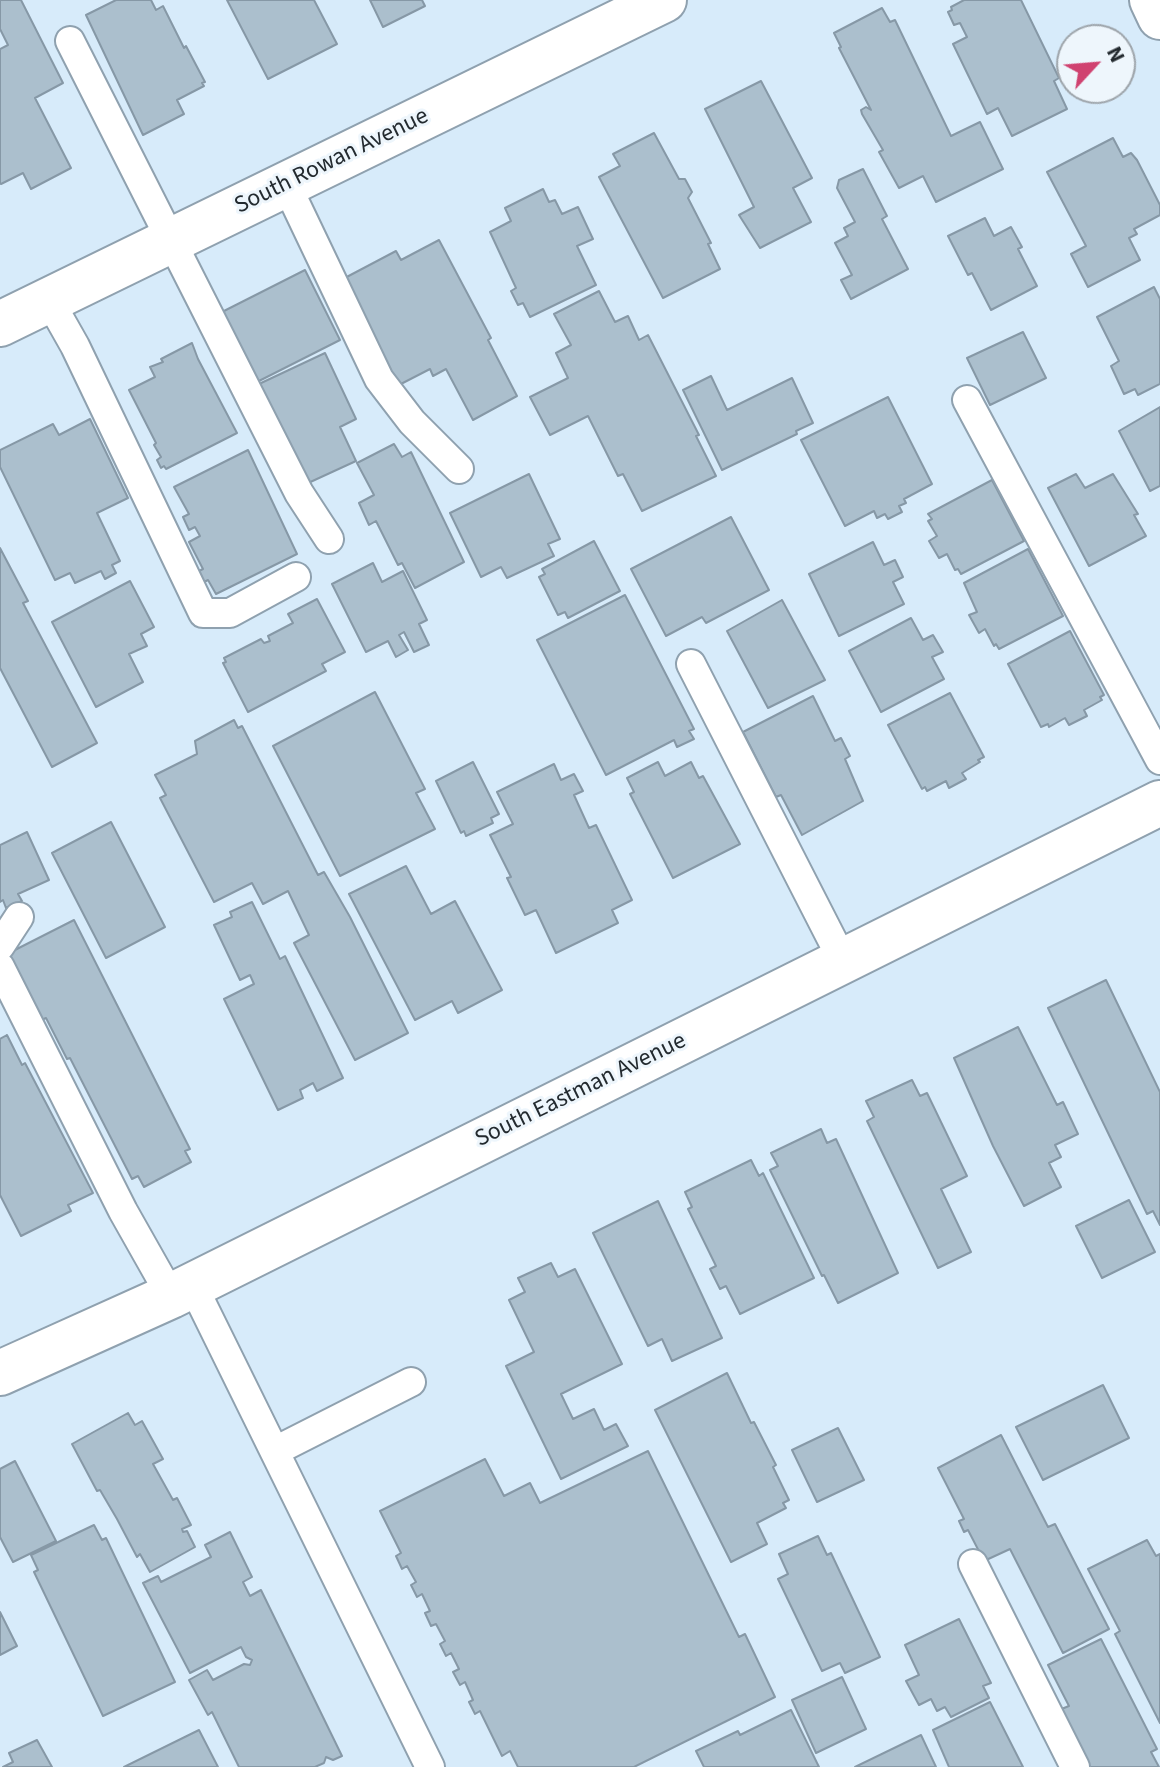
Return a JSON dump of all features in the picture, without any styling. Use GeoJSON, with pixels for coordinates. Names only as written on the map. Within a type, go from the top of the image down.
{"type":"FeatureCollection","features":[{"type":"Feature","properties":{"kind":"street","name":"South Rowan Avenue"},"geometry":{"type":"LineString","coordinates":[[0,324],[664,0]]}},
{"type":"Feature","properties":{"kind":"street"},"geometry":{"type":"LineString","coordinates":[[1152,0],[1160,17]]}},
{"type":"Feature","properties":{"kind":"street","name":"South Eastman Avenue"},"geometry":{"type":"LineString","coordinates":[[0,1373],[182,1290],[1160,803]]}},
{"type":"Feature","properties":{"kind":"lane"},"geometry":{"type":"LineString","coordinates":[[70,41],[299,493],[329,539]]}},
{"type":"Feature","properties":{"kind":"lane"},"geometry":{"type":"LineString","coordinates":[[286,184],[379,379],[412,422],[459,469]]}},
{"type":"Feature","properties":{"kind":"lane"},"geometry":{"type":"LineString","coordinates":[[49,300],[75,346],[203,613],[230,613],[296,577]]}},
{"type":"Feature","properties":{"kind":"lane"},"geometry":{"type":"LineString","coordinates":[[967,400],[1160,760]]}},
{"type":"Feature","properties":{"kind":"lane"},"geometry":{"type":"LineString","coordinates":[[691,664],[843,961]]}},
{"type":"Feature","properties":{"kind":"lane"},"geometry":{"type":"LineString","coordinates":[[0,946],[19,917]]}},
{"type":"Feature","properties":{"kind":"lane"},"geometry":{"type":"LineString","coordinates":[[0,967],[123,1211],[182,1290],[275,1451],[430,1767]]}},
{"type":"Feature","properties":{"kind":"lane"},"geometry":{"type":"LineString","coordinates":[[275,1451],[411,1382]]}},
{"type":"Feature","properties":{"kind":"lane"},"geometry":{"type":"LineString","coordinates":[[973,1564],[1075,1767]]}},
{"type":"Feature","properties":{"kind":"building"},"geometry":{"type":"Polygon","coordinates":[[[0,0],[21,0],[63,83],[35,98],[71,168],[31,189],[23,173],[0,183],[0,49],[8,45],[0,29],[0,0]]]}},
{"type":"Feature","properties":{"kind":"building"},"geometry":{"type":"Polygon","coordinates":[[[116,0],[151,0],[156,10],[163,6],[205,82],[202,83],[204,86],[177,100],[184,114],[143,135],[86,15],[116,0]]]}},
{"type":"Feature","properties":{"kind":"building"},"geometry":{"type":"Polygon","coordinates":[[[227,0],[314,0],[337,44],[268,79],[227,0]]]}},
{"type":"Feature","properties":{"kind":"building"},"geometry":{"type":"Polygon","coordinates":[[[370,0],[422,0],[425,6],[383,27],[370,0]]]}},
{"type":"Feature","properties":{"kind":"building"},"geometry":{"type":"Polygon","coordinates":[[[964,0],[1021,0],[1056,72],[1056,104],[1065,104],[1067,109],[1012,136],[998,108],[987,114],[953,44],[967,37],[960,23],[954,25],[948,12],[952,10],[951,7],[964,0]]]}},
{"type":"Feature","properties":{"kind":"building"},"geometry":{"type":"Polygon","coordinates":[[[882,8],[890,22],[895,20],[951,136],[980,122],[1003,169],[936,202],[923,176],[899,188],[879,152],[883,150],[862,114],[861,110],[866,107],[871,110],[834,33],[882,8]]]}},
{"type":"Feature","properties":{"kind":"building"},"geometry":{"type":"Polygon","coordinates":[[[761,81],[812,178],[793,188],[811,222],[760,248],[739,215],[754,207],[705,109],[761,81]]]}},
{"type":"Feature","properties":{"kind":"building"},"geometry":{"type":"Polygon","coordinates":[[[654,133],[679,179],[685,179],[692,192],[688,198],[711,243],[708,244],[720,269],[663,298],[599,177],[620,166],[613,154],[654,133]]]}},
{"type":"Feature","properties":{"kind":"building"},"geometry":{"type":"Polygon","coordinates":[[[1113,138],[1123,157],[1131,153],[1137,160],[1160,205],[1160,215],[1134,229],[1137,234],[1129,238],[1140,260],[1088,287],[1071,254],[1086,246],[1047,172],[1113,138]]]}},
{"type":"Feature","properties":{"kind":"building"},"geometry":{"type":"Polygon","coordinates":[[[863,169],[887,216],[882,219],[908,269],[851,299],[841,280],[852,275],[835,243],[848,236],[844,228],[855,222],[837,188],[839,180],[863,169]]]}},
{"type":"Feature","properties":{"kind":"building"},"geometry":{"type":"Polygon","coordinates":[[[543,189],[549,202],[555,200],[562,214],[578,207],[593,239],[577,246],[596,285],[530,317],[523,303],[518,305],[511,291],[516,288],[490,232],[511,221],[505,208],[543,189]]]}},
{"type":"Feature","properties":{"kind":"building"},"geometry":{"type":"Polygon","coordinates":[[[985,218],[994,236],[1011,227],[1022,247],[1018,249],[1037,286],[991,310],[948,236],[985,218]]]}},
{"type":"Feature","properties":{"kind":"building"},"geometry":{"type":"Polygon","coordinates":[[[439,240],[491,338],[488,340],[517,396],[473,420],[446,369],[433,376],[430,369],[397,386],[341,280],[396,251],[401,260],[439,240]]]}},
{"type":"Feature","properties":{"kind":"building"},"geometry":{"type":"Polygon","coordinates":[[[305,270],[340,340],[253,384],[220,313],[305,270]]]}},
{"type":"Feature","properties":{"kind":"building"},"geometry":{"type":"Polygon","coordinates":[[[1154,287],[1160,299],[1160,384],[1138,395],[1135,389],[1124,394],[1111,366],[1119,361],[1097,317],[1154,287]]]}},
{"type":"Feature","properties":{"kind":"building"},"geometry":{"type":"Polygon","coordinates":[[[599,291],[615,322],[628,316],[639,340],[648,335],[699,435],[696,436],[716,476],[642,511],[623,474],[618,476],[588,416],[550,435],[530,397],[568,378],[556,353],[571,345],[554,314],[599,291]]]}},
{"type":"Feature","properties":{"kind":"building"},"geometry":{"type":"Polygon","coordinates":[[[1023,332],[1046,378],[990,405],[967,358],[1023,332]]]}},
{"type":"Feature","properties":{"kind":"building"},"geometry":{"type":"Polygon","coordinates":[[[192,343],[237,433],[166,469],[164,466],[161,468],[156,443],[129,390],[155,377],[150,367],[192,343]]]}},
{"type":"Feature","properties":{"kind":"building"},"geometry":{"type":"Polygon","coordinates":[[[325,353],[356,419],[340,427],[356,461],[306,484],[259,384],[325,353]]]}},
{"type":"Feature","properties":{"kind":"building"},"geometry":{"type":"Polygon","coordinates":[[[711,376],[727,410],[792,378],[813,423],[796,431],[797,434],[722,470],[683,390],[711,376]]]}},
{"type":"Feature","properties":{"kind":"building"},"geometry":{"type":"Polygon","coordinates":[[[888,397],[932,484],[904,499],[906,503],[899,506],[902,512],[888,519],[885,514],[877,518],[874,511],[845,526],[801,440],[888,397]]]}},
{"type":"Feature","properties":{"kind":"building"},"geometry":{"type":"Polygon","coordinates":[[[1160,407],[1160,486],[1150,491],[1119,431],[1160,407]]]}},
{"type":"Feature","properties":{"kind":"building"},"geometry":{"type":"Polygon","coordinates":[[[90,419],[128,498],[97,513],[120,561],[112,565],[116,573],[105,579],[101,571],[75,583],[70,573],[55,580],[0,467],[0,450],[53,424],[59,435],[90,419]]]}},
{"type":"Feature","properties":{"kind":"building"},"geometry":{"type":"Polygon","coordinates":[[[394,444],[402,457],[411,452],[464,562],[415,588],[402,563],[398,565],[376,521],[369,525],[359,503],[374,495],[357,463],[394,444]]]}},
{"type":"Feature","properties":{"kind":"building"},"geometry":{"type":"Polygon","coordinates":[[[248,450],[297,554],[216,594],[208,580],[204,582],[197,572],[203,569],[189,542],[200,536],[195,527],[189,530],[183,517],[189,514],[174,487],[248,450]]]}},
{"type":"Feature","properties":{"kind":"building"},"geometry":{"type":"Polygon","coordinates":[[[529,474],[560,539],[548,544],[554,556],[507,578],[501,567],[481,577],[450,513],[529,474]]]}},
{"type":"Feature","properties":{"kind":"building"},"geometry":{"type":"Polygon","coordinates":[[[1076,474],[1085,488],[1113,474],[1138,514],[1134,515],[1146,536],[1089,566],[1048,488],[1076,474]]]}},
{"type":"Feature","properties":{"kind":"building"},"geometry":{"type":"Polygon","coordinates":[[[992,480],[1024,541],[961,574],[958,569],[955,570],[947,554],[939,558],[929,541],[937,536],[928,521],[932,519],[928,514],[992,480]]]}},
{"type":"Feature","properties":{"kind":"building"},"geometry":{"type":"Polygon","coordinates":[[[731,517],[769,590],[706,623],[702,617],[666,636],[631,569],[731,517]]]}},
{"type":"Feature","properties":{"kind":"building"},"geometry":{"type":"Polygon","coordinates":[[[594,541],[620,591],[568,618],[565,612],[558,615],[539,577],[545,574],[542,569],[594,541]]]}},
{"type":"Feature","properties":{"kind":"building"},"geometry":{"type":"Polygon","coordinates":[[[873,542],[884,565],[895,560],[903,577],[893,582],[904,604],[839,636],[809,574],[873,542]]]}},
{"type":"Feature","properties":{"kind":"building"},"geometry":{"type":"Polygon","coordinates":[[[0,548],[28,601],[23,603],[97,743],[52,767],[0,668],[0,548]]]}},
{"type":"Feature","properties":{"kind":"building"},"geometry":{"type":"Polygon","coordinates":[[[1028,549],[1063,616],[999,649],[985,629],[979,633],[969,615],[977,612],[964,583],[1028,549]]]}},
{"type":"Feature","properties":{"kind":"building"},"geometry":{"type":"Polygon","coordinates":[[[373,563],[382,582],[403,571],[427,620],[419,624],[429,645],[414,652],[404,632],[399,635],[408,650],[396,657],[388,641],[366,652],[332,584],[373,563]]]}},
{"type":"Feature","properties":{"kind":"building"},"geometry":{"type":"Polygon","coordinates":[[[130,581],[154,627],[141,634],[147,646],[129,654],[143,682],[96,707],[52,622],[130,581]]]}},
{"type":"Feature","properties":{"kind":"building"},"geometry":{"type":"Polygon","coordinates":[[[625,595],[694,729],[689,731],[694,739],[677,747],[674,740],[606,775],[537,640],[625,595]]]}},
{"type":"Feature","properties":{"kind":"building"},"geometry":{"type":"Polygon","coordinates":[[[317,599],[345,652],[322,664],[326,671],[248,712],[223,663],[226,662],[224,658],[261,639],[264,643],[270,641],[268,636],[293,623],[288,614],[317,599]]]}},
{"type":"Feature","properties":{"kind":"building"},"geometry":{"type":"Polygon","coordinates":[[[782,600],[825,680],[768,708],[727,631],[782,600]]]}},
{"type":"Feature","properties":{"kind":"building"},"geometry":{"type":"Polygon","coordinates":[[[911,618],[923,640],[933,635],[943,652],[932,657],[944,679],[881,712],[849,651],[911,618]]]}},
{"type":"Feature","properties":{"kind":"building"},"geometry":{"type":"Polygon","coordinates":[[[1070,631],[1104,695],[1100,697],[1102,700],[1084,710],[1087,716],[1069,725],[1065,718],[1049,727],[1048,724],[1041,727],[1008,664],[1070,631]]]}},
{"type":"Feature","properties":{"kind":"building"},"geometry":{"type":"Polygon","coordinates":[[[375,692],[425,789],[416,793],[435,829],[340,876],[273,746],[375,692]]]}},
{"type":"Feature","properties":{"kind":"building"},"geometry":{"type":"Polygon","coordinates":[[[950,693],[984,757],[962,773],[966,779],[949,788],[946,781],[927,791],[925,787],[922,789],[888,725],[950,693]]]}},
{"type":"Feature","properties":{"kind":"building"},"geometry":{"type":"Polygon","coordinates":[[[813,696],[835,741],[841,738],[850,756],[845,759],[863,801],[802,835],[781,795],[776,797],[743,732],[813,696]]]}},
{"type":"Feature","properties":{"kind":"building"},"geometry":{"type":"Polygon","coordinates":[[[234,720],[238,728],[242,726],[318,875],[324,872],[350,917],[408,1033],[355,1060],[294,943],[309,935],[288,891],[263,904],[252,883],[214,902],[160,798],[166,795],[155,775],[197,754],[195,741],[234,720]]]}},
{"type":"Feature","properties":{"kind":"building"},"geometry":{"type":"Polygon","coordinates":[[[473,762],[499,814],[491,818],[493,823],[466,836],[464,831],[461,833],[436,781],[473,762]]]}},
{"type":"Feature","properties":{"kind":"building"},"geometry":{"type":"Polygon","coordinates":[[[658,762],[665,776],[691,762],[699,778],[703,776],[740,844],[673,878],[630,794],[634,792],[627,778],[658,762]]]}},
{"type":"Feature","properties":{"kind":"building"},"geometry":{"type":"Polygon","coordinates":[[[554,764],[561,780],[574,774],[583,791],[574,795],[589,828],[596,825],[632,900],[612,910],[618,923],[556,953],[536,910],[525,915],[507,878],[511,877],[490,835],[513,824],[497,792],[554,764]]]}},
{"type":"Feature","properties":{"kind":"building"},"geometry":{"type":"Polygon","coordinates":[[[111,822],[165,927],[106,958],[52,853],[111,822]]]}},
{"type":"Feature","properties":{"kind":"building"},"geometry":{"type":"Polygon","coordinates":[[[27,832],[49,880],[18,894],[22,901],[6,908],[3,900],[0,902],[0,845],[27,832]]]}},
{"type":"Feature","properties":{"kind":"building"},"geometry":{"type":"Polygon","coordinates":[[[406,866],[431,914],[455,901],[502,990],[458,1013],[452,1001],[415,1020],[349,894],[406,866]]]}},
{"type":"Feature","properties":{"kind":"building"},"geometry":{"type":"Polygon","coordinates":[[[252,902],[280,959],[285,956],[343,1078],[317,1091],[313,1083],[300,1090],[303,1098],[278,1110],[224,999],[254,984],[250,975],[240,980],[214,925],[232,917],[230,912],[252,902]]]}},
{"type":"Feature","properties":{"kind":"building"},"geometry":{"type":"Polygon","coordinates":[[[74,920],[190,1149],[185,1151],[191,1162],[144,1187],[138,1176],[132,1179],[70,1058],[67,1059],[46,1018],[39,1021],[5,955],[74,920]]]}},
{"type":"Feature","properties":{"kind":"building"},"geometry":{"type":"Polygon","coordinates":[[[1106,980],[1160,1092],[1160,1225],[1153,1211],[1147,1214],[1048,1008],[1106,980]]]}},
{"type":"Feature","properties":{"kind":"building"},"geometry":{"type":"Polygon","coordinates":[[[1018,1027],[1057,1105],[1063,1102],[1078,1134],[1055,1145],[1061,1157],[1049,1163],[1061,1187],[1024,1206],[954,1058],[1018,1027]]]}},
{"type":"Feature","properties":{"kind":"building"},"geometry":{"type":"Polygon","coordinates":[[[7,1035],[22,1065],[25,1063],[93,1193],[68,1205],[71,1211],[21,1236],[0,1195],[0,1039],[7,1035]]]}},
{"type":"Feature","properties":{"kind":"building"},"geometry":{"type":"Polygon","coordinates":[[[912,1080],[920,1096],[927,1093],[967,1176],[941,1189],[971,1252],[938,1268],[867,1121],[874,1117],[866,1101],[912,1080]]]}},
{"type":"Feature","properties":{"kind":"building"},"geometry":{"type":"Polygon","coordinates":[[[821,1129],[827,1143],[836,1139],[898,1273],[838,1303],[770,1170],[778,1166],[771,1153],[821,1129]]]}},
{"type":"Feature","properties":{"kind":"building"},"geometry":{"type":"Polygon","coordinates":[[[751,1160],[759,1176],[763,1173],[814,1278],[740,1314],[726,1286],[720,1289],[710,1269],[716,1266],[688,1209],[692,1207],[685,1192],[751,1160]]]}},
{"type":"Feature","properties":{"kind":"building"},"geometry":{"type":"Polygon","coordinates":[[[1129,1200],[1155,1252],[1102,1278],[1076,1226],[1129,1200]]]}},
{"type":"Feature","properties":{"kind":"building"},"geometry":{"type":"Polygon","coordinates":[[[658,1201],[722,1338],[672,1361],[662,1339],[648,1346],[593,1233],[658,1201]]]}},
{"type":"Feature","properties":{"kind":"building"},"geometry":{"type":"Polygon","coordinates":[[[551,1263],[558,1277],[575,1269],[622,1364],[561,1394],[573,1419],[594,1409],[604,1430],[616,1424],[628,1446],[561,1479],[506,1366],[534,1352],[509,1300],[525,1292],[518,1278],[551,1263]]]}},
{"type":"Feature","properties":{"kind":"building"},"geometry":{"type":"Polygon","coordinates":[[[727,1373],[776,1465],[773,1467],[789,1500],[783,1503],[786,1508],[757,1523],[767,1544],[731,1562],[655,1410],[727,1373]]]}},
{"type":"Feature","properties":{"kind":"building"},"geometry":{"type":"Polygon","coordinates":[[[1103,1385],[1129,1438],[1043,1480],[1016,1427],[1103,1385]]]}},
{"type":"Feature","properties":{"kind":"building"},"geometry":{"type":"Polygon","coordinates":[[[128,1413],[135,1425],[142,1421],[163,1459],[153,1464],[191,1525],[182,1529],[183,1532],[187,1531],[195,1547],[150,1572],[140,1554],[137,1557],[72,1444],[128,1413]]]}},
{"type":"Feature","properties":{"kind":"building"},"geometry":{"type":"Polygon","coordinates":[[[838,1428],[864,1480],[817,1502],[792,1450],[838,1428]]]}},
{"type":"Feature","properties":{"kind":"building"},"geometry":{"type":"Polygon","coordinates":[[[1001,1435],[1048,1527],[1055,1524],[1109,1629],[1063,1653],[1010,1549],[984,1561],[968,1530],[964,1532],[959,1521],[964,1519],[938,1468],[1001,1435]]]}},
{"type":"Feature","properties":{"kind":"building"},"geometry":{"type":"Polygon","coordinates":[[[648,1451],[739,1637],[745,1634],[775,1697],[634,1767],[518,1767],[510,1751],[502,1756],[480,1711],[475,1714],[465,1682],[460,1685],[453,1672],[459,1669],[451,1653],[446,1656],[440,1644],[445,1641],[436,1624],[431,1626],[425,1613],[430,1611],[422,1594],[417,1597],[411,1585],[416,1582],[407,1566],[402,1569],[396,1556],[401,1553],[380,1511],[485,1459],[504,1496],[530,1483],[540,1503],[648,1451]]]}},
{"type":"Feature","properties":{"kind":"building"},"geometry":{"type":"Polygon","coordinates":[[[15,1461],[56,1541],[13,1562],[0,1537],[0,1469],[15,1461]]]}},
{"type":"Feature","properties":{"kind":"building"},"geometry":{"type":"Polygon","coordinates":[[[94,1525],[102,1540],[106,1538],[175,1682],[103,1716],[34,1572],[38,1570],[31,1555],[94,1525]]]}},
{"type":"Feature","properties":{"kind":"building"},"geometry":{"type":"Polygon","coordinates":[[[230,1532],[252,1577],[243,1582],[250,1596],[261,1590],[342,1756],[333,1760],[326,1757],[324,1763],[315,1767],[239,1767],[212,1712],[208,1715],[189,1680],[207,1670],[213,1680],[244,1664],[250,1665],[252,1660],[246,1657],[241,1647],[190,1673],[143,1583],[158,1576],[161,1582],[211,1557],[205,1545],[230,1532]]]}},
{"type":"Feature","properties":{"kind":"building"},"geometry":{"type":"Polygon","coordinates":[[[818,1536],[827,1555],[831,1553],[880,1657],[845,1673],[840,1663],[822,1671],[778,1579],[788,1574],[779,1554],[818,1536]]]}},
{"type":"Feature","properties":{"kind":"building"},"geometry":{"type":"Polygon","coordinates":[[[1147,1540],[1156,1556],[1160,1554],[1160,1723],[1115,1634],[1120,1631],[1088,1569],[1147,1540]]]}},
{"type":"Feature","properties":{"kind":"building"},"geometry":{"type":"Polygon","coordinates":[[[0,1612],[17,1646],[0,1655],[0,1612]]]}},
{"type":"Feature","properties":{"kind":"building"},"geometry":{"type":"Polygon","coordinates":[[[959,1619],[991,1683],[983,1686],[989,1698],[951,1717],[945,1707],[937,1711],[931,1699],[919,1705],[906,1681],[919,1675],[905,1645],[959,1619]]]}},
{"type":"Feature","properties":{"kind":"building"},"geometry":{"type":"Polygon","coordinates":[[[1101,1639],[1157,1749],[1151,1752],[1159,1767],[1088,1767],[1059,1710],[1069,1706],[1048,1665],[1101,1639]]]}},
{"type":"Feature","properties":{"kind":"building"},"geometry":{"type":"Polygon","coordinates":[[[842,1677],[866,1729],[816,1753],[792,1700],[842,1677]]]}},
{"type":"Feature","properties":{"kind":"building"},"geometry":{"type":"Polygon","coordinates":[[[990,1702],[1023,1767],[949,1767],[933,1730],[990,1702]]]}},
{"type":"Feature","properties":{"kind":"building"},"geometry":{"type":"Polygon","coordinates":[[[791,1710],[819,1767],[704,1767],[696,1751],[738,1731],[740,1735],[791,1710]]]}},
{"type":"Feature","properties":{"kind":"building"},"geometry":{"type":"Polygon","coordinates":[[[199,1730],[218,1767],[124,1767],[199,1730]]]}},
{"type":"Feature","properties":{"kind":"building"},"geometry":{"type":"Polygon","coordinates":[[[921,1735],[936,1767],[855,1767],[921,1735]]]}},
{"type":"Feature","properties":{"kind":"building"},"geometry":{"type":"Polygon","coordinates":[[[37,1740],[52,1767],[3,1767],[13,1762],[9,1753],[37,1740]]]}}]}
